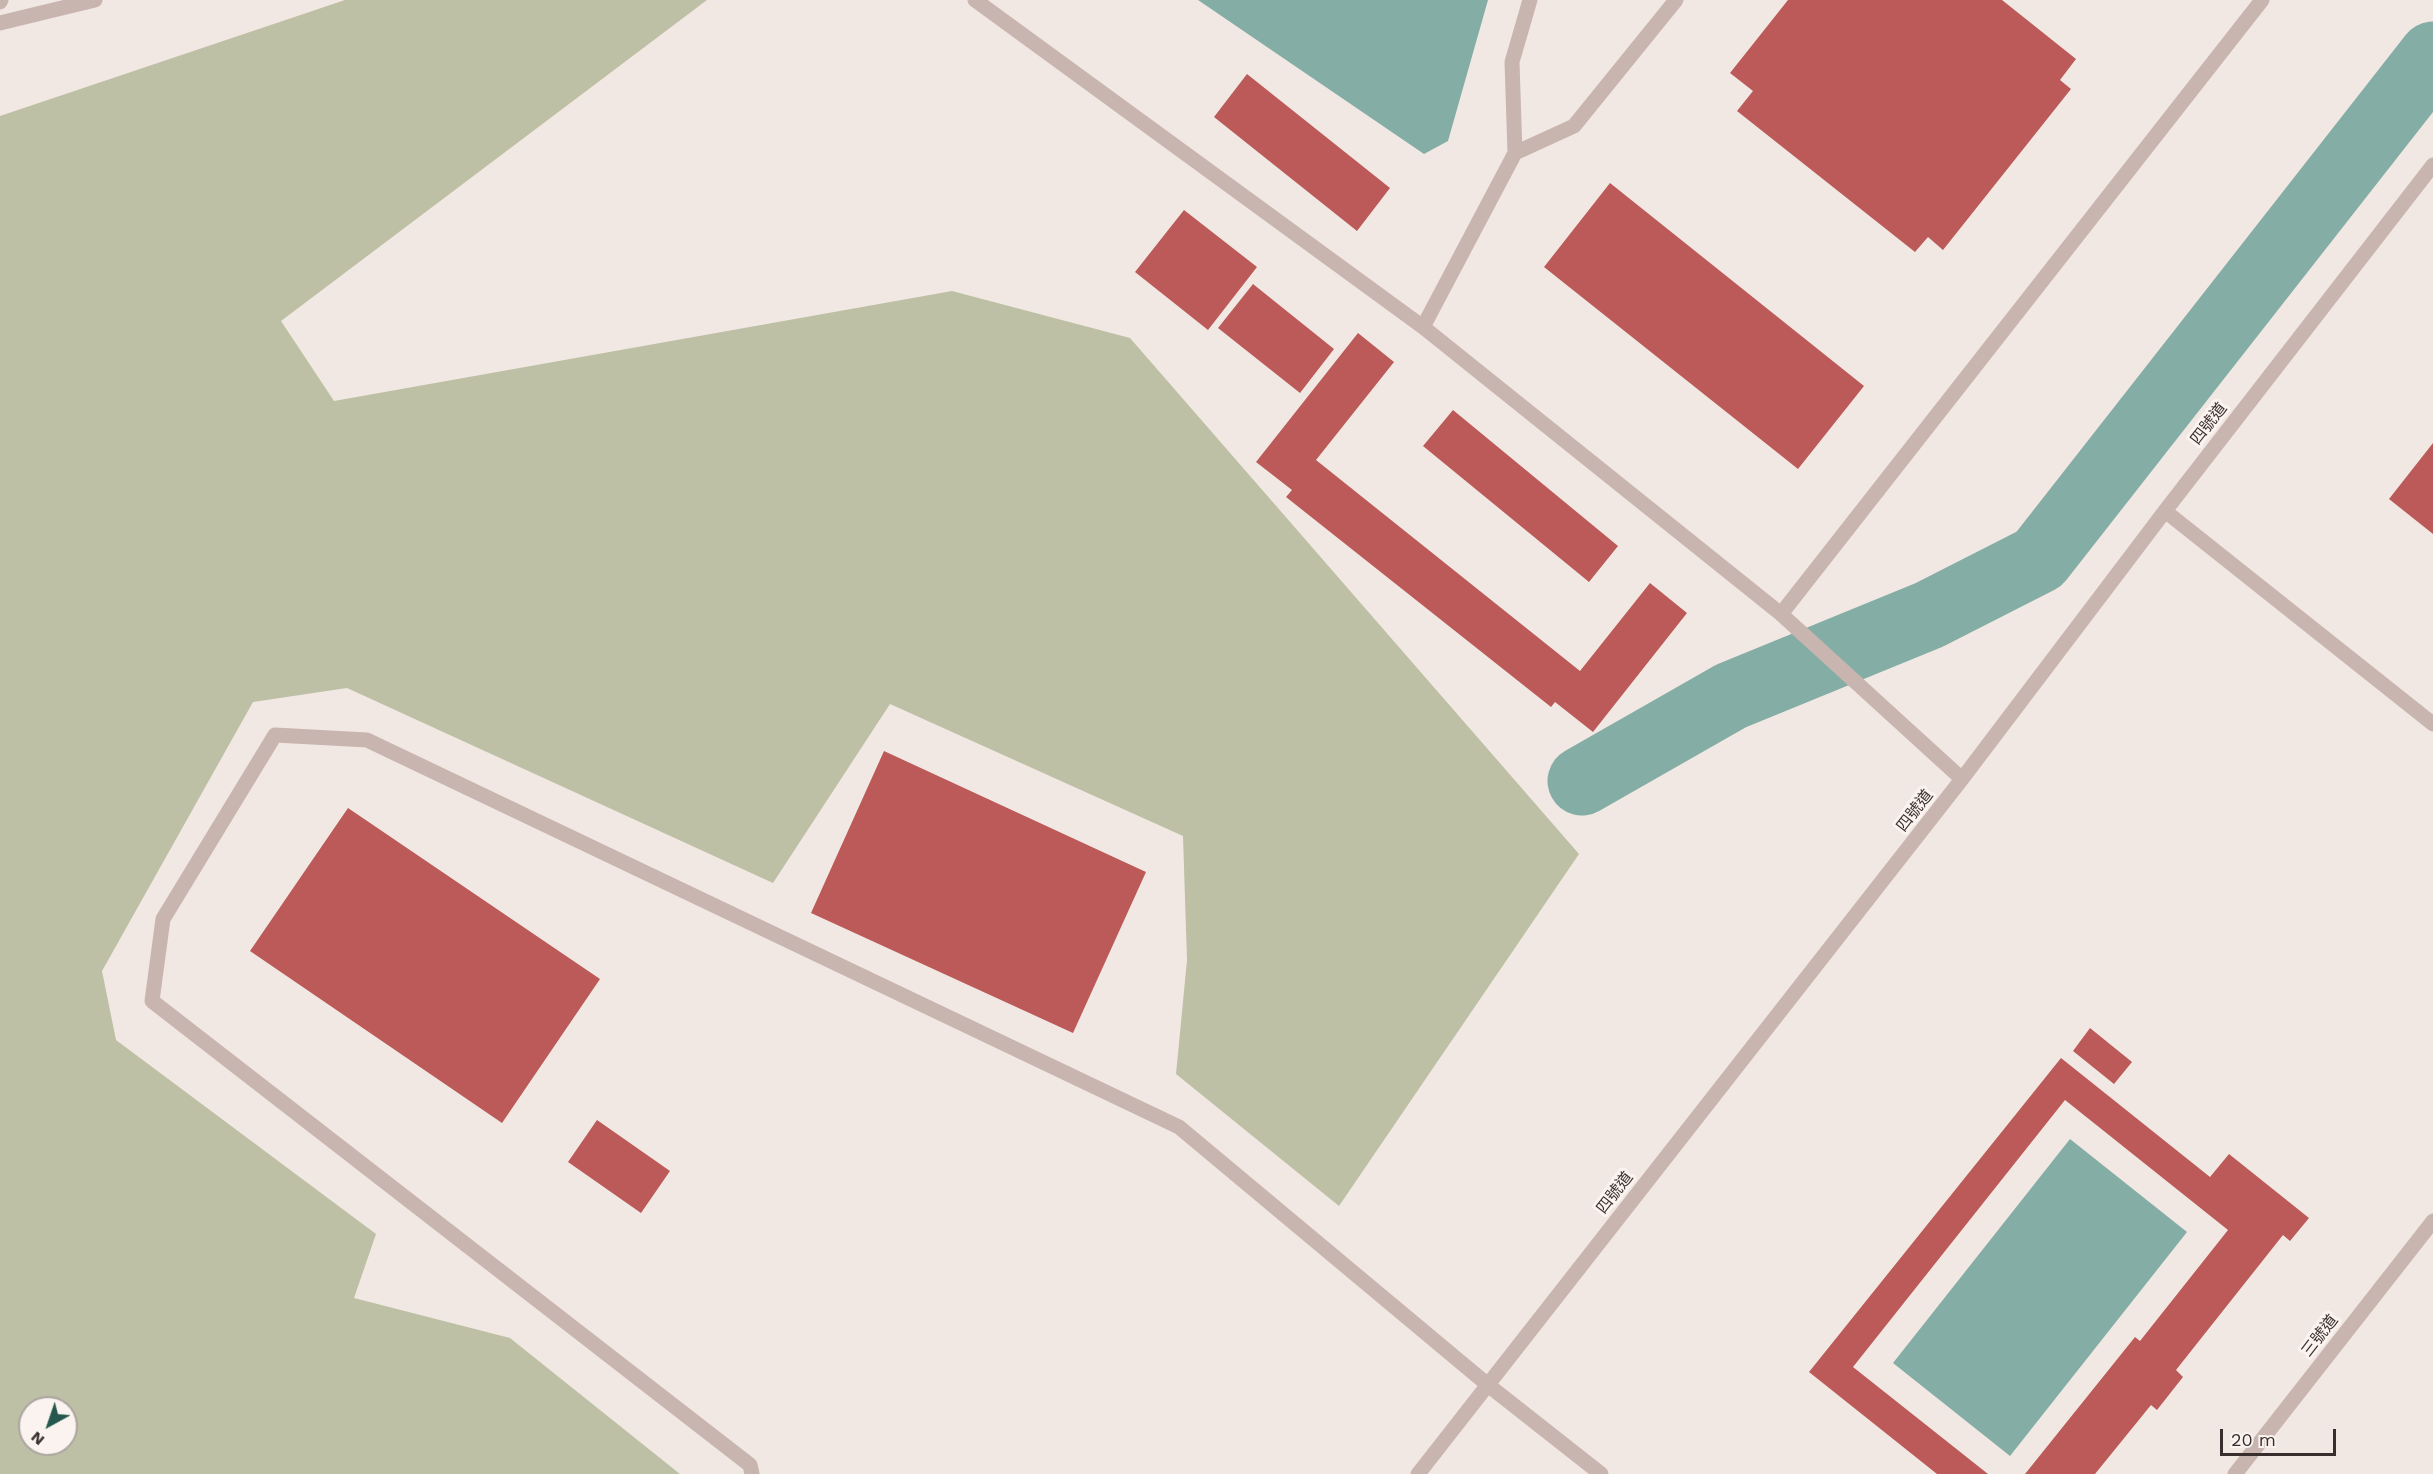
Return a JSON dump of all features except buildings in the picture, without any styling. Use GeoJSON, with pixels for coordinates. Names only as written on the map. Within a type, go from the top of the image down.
{"type":"FeatureCollection","features":[{"type":"Feature","properties":{"kind":"lane"},"geometry":{"type":"LineString","coordinates":[[0,23],[95,0]]}},
{"type":"Feature","properties":{"kind":"lane"},"geometry":{"type":"LineString","coordinates":[[975,0],[1423,327],[1781,614],[1962,779]]}},
{"type":"Feature","properties":{"kind":"lane"},"geometry":{"type":"LineString","coordinates":[[1423,327],[1515,153],[1512,62],[1530,0]]}},
{"type":"Feature","properties":{"kind":"lane"},"geometry":{"type":"LineString","coordinates":[[1515,153],[1574,126],[1676,0]]}},
{"type":"Feature","properties":{"kind":"lane"},"geometry":{"type":"LineString","coordinates":[[1781,614],[2262,0]]}},
{"type":"Feature","properties":{"kind":"lane","name":"四號道"},"geometry":{"type":"LineString","coordinates":[[1418,1474],[1962,779],[2165,511],[2433,165]]}},
{"type":"Feature","properties":{"kind":"lane"},"geometry":{"type":"LineString","coordinates":[[2165,511],[2433,724]]}},
{"type":"Feature","properties":{"kind":"lane"},"geometry":{"type":"LineString","coordinates":[[752,1474],[750,1465],[152,1001],[163,919],[275,735],[367,740],[1179,1127],[1488,1385],[1601,1474]]}},
{"type":"Feature","properties":{"kind":"lane","name":"三號道"},"geometry":{"type":"LineString","coordinates":[[2235,1474],[2433,1221]]}},
{"type":"Feature","properties":{"kind":"green space"},"geometry":{"type":"Polygon","coordinates":[[[345,0],[707,0],[281,321],[334,401],[952,291],[1130,338],[1579,854],[1339,1206],[1176,1074],[1187,960],[1183,836],[890,704],[773,883],[347,688],[253,702],[102,971],[116,1040],[376,1234],[354,1298],[510,1338],[680,1474],[0,1474],[0,116],[345,0]]]}},
{"type":"Feature","properties":{"kind":"water"},"geometry":{"type":"Polygon","coordinates":[[[1198,0],[1488,0],[1448,141],[1424,154],[1198,0]]]}},
{"type":"Feature","properties":{"kind":"water"},"geometry":{"type":"Polygon","coordinates":[[[2070,1139],[2187,1232],[2010,1456],[1893,1363],[2070,1139]]]}},
{"type":"Feature","properties":{"kind":"waterway"},"geometry":{"type":"LineString","coordinates":[[1582,781],[1731,696],[1929,615],[2039,559],[2433,56]]}}]}
